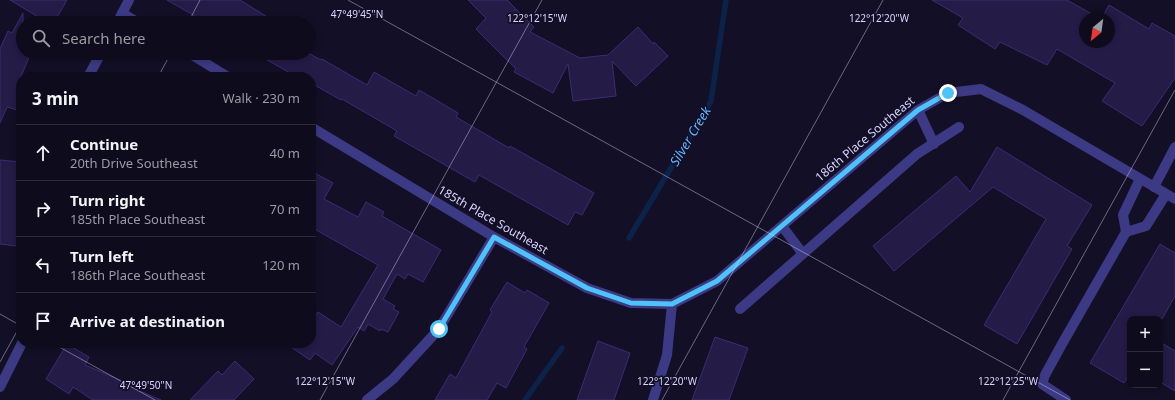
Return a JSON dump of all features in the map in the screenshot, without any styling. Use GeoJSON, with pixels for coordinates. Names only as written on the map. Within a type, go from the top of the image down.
{"type":"FeatureCollection","features":[{"type":"Feature","properties":{"kind":"street"},"geometry":{"type":"LineString","coordinates":[[120,16],[129,0]]}},
{"type":"Feature","properties":{"kind":"street"},"geometry":{"type":"LineString","coordinates":[[122,13],[127,16]]}},
{"type":"Feature","properties":{"kind":"street"},"geometry":{"type":"LineString","coordinates":[[91,72],[97,60]]}},
{"type":"Feature","properties":{"kind":"street"},"geometry":{"type":"LineString","coordinates":[[200,60],[220,72]]}},
{"type":"Feature","properties":{"kind":"street","name":"186th Place Southeast"},"geometry":{"type":"LineString","coordinates":[[672,304],[717,281],[918,110],[948,93],[981,89],[1023,110],[1175,199]]}},
{"type":"Feature","properties":{"kind":"street"},"geometry":{"type":"LineString","coordinates":[[918,110],[934,144]]}},
{"type":"Feature","properties":{"kind":"street"},"geometry":{"type":"LineString","coordinates":[[740,309],[917,154],[959,128]]}},
{"type":"Feature","properties":{"kind":"street","name":"185th Place Southeast"},"geometry":{"type":"LineString","coordinates":[[316,130],[494,237],[587,288],[631,303],[672,304]]}},
{"type":"Feature","properties":{"kind":"street"},"geometry":{"type":"LineString","coordinates":[[1154,187],[1175,147]]}},
{"type":"Feature","properties":{"kind":"street"},"geometry":{"type":"LineString","coordinates":[[1066,400],[1042,384],[1062,344],[1126,232],[1123,215],[1140,179]]}},
{"type":"Feature","properties":{"kind":"street"},"geometry":{"type":"LineString","coordinates":[[1126,232],[1146,226],[1166,194]]}},
{"type":"Feature","properties":{"kind":"street"},"geometry":{"type":"LineString","coordinates":[[782,226],[803,254]]}},
{"type":"Feature","properties":{"kind":"street"},"geometry":{"type":"LineString","coordinates":[[366,400],[393,379],[439,329],[494,237]]}},
{"type":"Feature","properties":{"kind":"street"},"geometry":{"type":"LineString","coordinates":[[653,400],[667,355],[672,304]]}},
{"type":"Feature","properties":{"kind":"street"},"geometry":{"type":"LineString","coordinates":[[1,381],[19,348]]}},
{"type":"Feature","properties":{"kind":"building"},"geometry":{"type":"Polygon","coordinates":[[[10,0],[67,0],[58,16],[37,16],[10,0]]]}},
{"type":"Feature","properties":{"kind":"building"},"geometry":{"type":"Polygon","coordinates":[[[167,0],[240,0],[266,16],[195,16],[167,0]]]}},
{"type":"Feature","properties":{"kind":"building"},"geometry":{"type":"Polygon","coordinates":[[[468,0],[507,0],[515,8],[515,10],[516,9],[534,27],[530,32],[580,58],[608,55],[638,27],[653,44],[654,42],[668,56],[636,86],[612,61],[616,96],[573,101],[568,64],[553,93],[514,72],[516,69],[476,29],[486,18],[468,0]]]}},
{"type":"Feature","properties":{"kind":"building"},"geometry":{"type":"Polygon","coordinates":[[[932,0],[1067,0],[1088,12],[1079,12],[1079,48],[1115,48],[1115,12],[1105,12],[1109,5],[1149,29],[1152,23],[1175,36],[1175,78],[1142,126],[1102,101],[1115,83],[1057,49],[1047,65],[1000,42],[995,49],[958,25],[963,18],[932,0]]]}},
{"type":"Feature","properties":{"kind":"building"},"geometry":{"type":"Polygon","coordinates":[[[16,26],[16,60],[28,60],[23,72],[16,72],[16,110],[7,107],[0,123],[0,49],[8,31],[12,33],[16,26]]]}},
{"type":"Feature","properties":{"kind":"building"},"geometry":{"type":"Polygon","coordinates":[[[316,57],[321,60],[322,59],[367,85],[374,72],[416,96],[419,90],[458,113],[456,117],[509,148],[510,146],[594,193],[582,215],[575,212],[568,225],[479,175],[475,182],[394,136],[397,131],[316,86],[316,72],[288,72],[267,60],[316,60],[316,57]]]}},
{"type":"Feature","properties":{"kind":"building"},"geometry":{"type":"Polygon","coordinates":[[[997,147],[1092,205],[1067,246],[1072,249],[1017,344],[984,325],[1046,219],[993,187],[894,271],[873,246],[956,176],[970,192],[997,147]]]}},
{"type":"Feature","properties":{"kind":"building"},"geometry":{"type":"Polygon","coordinates":[[[0,160],[16,162],[16,246],[0,244],[0,160]]]}},
{"type":"Feature","properties":{"kind":"building"},"geometry":{"type":"Polygon","coordinates":[[[316,174],[333,183],[324,199],[358,217],[366,202],[384,212],[382,216],[441,250],[423,282],[408,274],[405,279],[397,274],[383,299],[395,306],[393,309],[399,312],[388,332],[381,329],[380,331],[368,324],[364,331],[358,327],[332,365],[315,353],[310,360],[292,348],[316,348],[316,315],[318,312],[341,327],[378,265],[316,230],[316,174]]]}},
{"type":"Feature","properties":{"kind":"building"},"geometry":{"type":"Polygon","coordinates":[[[1160,244],[1175,253],[1175,296],[1163,317],[1163,316],[1127,316],[1127,378],[1124,383],[1090,363],[1160,244]]]}},
{"type":"Feature","properties":{"kind":"building"},"geometry":{"type":"Polygon","coordinates":[[[507,282],[525,293],[527,290],[549,303],[524,347],[527,349],[506,388],[497,383],[487,400],[435,400],[450,374],[456,378],[492,312],[490,310],[507,282]]]}},
{"type":"Feature","properties":{"kind":"building"},"geometry":{"type":"Polygon","coordinates":[[[715,337],[748,348],[729,400],[692,400],[715,337]]]}},
{"type":"Feature","properties":{"kind":"building"},"geometry":{"type":"Polygon","coordinates":[[[598,341],[630,353],[614,400],[577,400],[598,341]]]}},
{"type":"Feature","properties":{"kind":"building"},"geometry":{"type":"Polygon","coordinates":[[[1163,344],[1175,351],[1175,391],[1163,384],[1163,344]]]}},
{"type":"Feature","properties":{"kind":"building"},"geometry":{"type":"Polygon","coordinates":[[[65,348],[74,348],[89,357],[85,365],[127,383],[126,385],[161,400],[93,400],[73,387],[69,394],[46,379],[65,348]]]}},
{"type":"Feature","properties":{"kind":"building"},"geometry":{"type":"Polygon","coordinates":[[[235,361],[254,379],[234,400],[190,400],[218,371],[222,375],[235,361]]]}},
{"type":"Feature","properties":{"kind":"waterway","name":"Silver Creek"},"geometry":{"type":"LineString","coordinates":[[629,238],[711,101],[726,0]]}},
{"type":"Feature","properties":{"kind":"waterway","name":"Silver Creek"},"geometry":{"type":"LineString","coordinates":[[525,400],[562,348]]}},
{"type":"Feature","properties":{"kind":"route"},"geometry":{"type":"LineString","coordinates":[[439,329],[494,237],[587,288],[631,303],[672,304],[717,281],[918,110],[948,93]]}}]}
